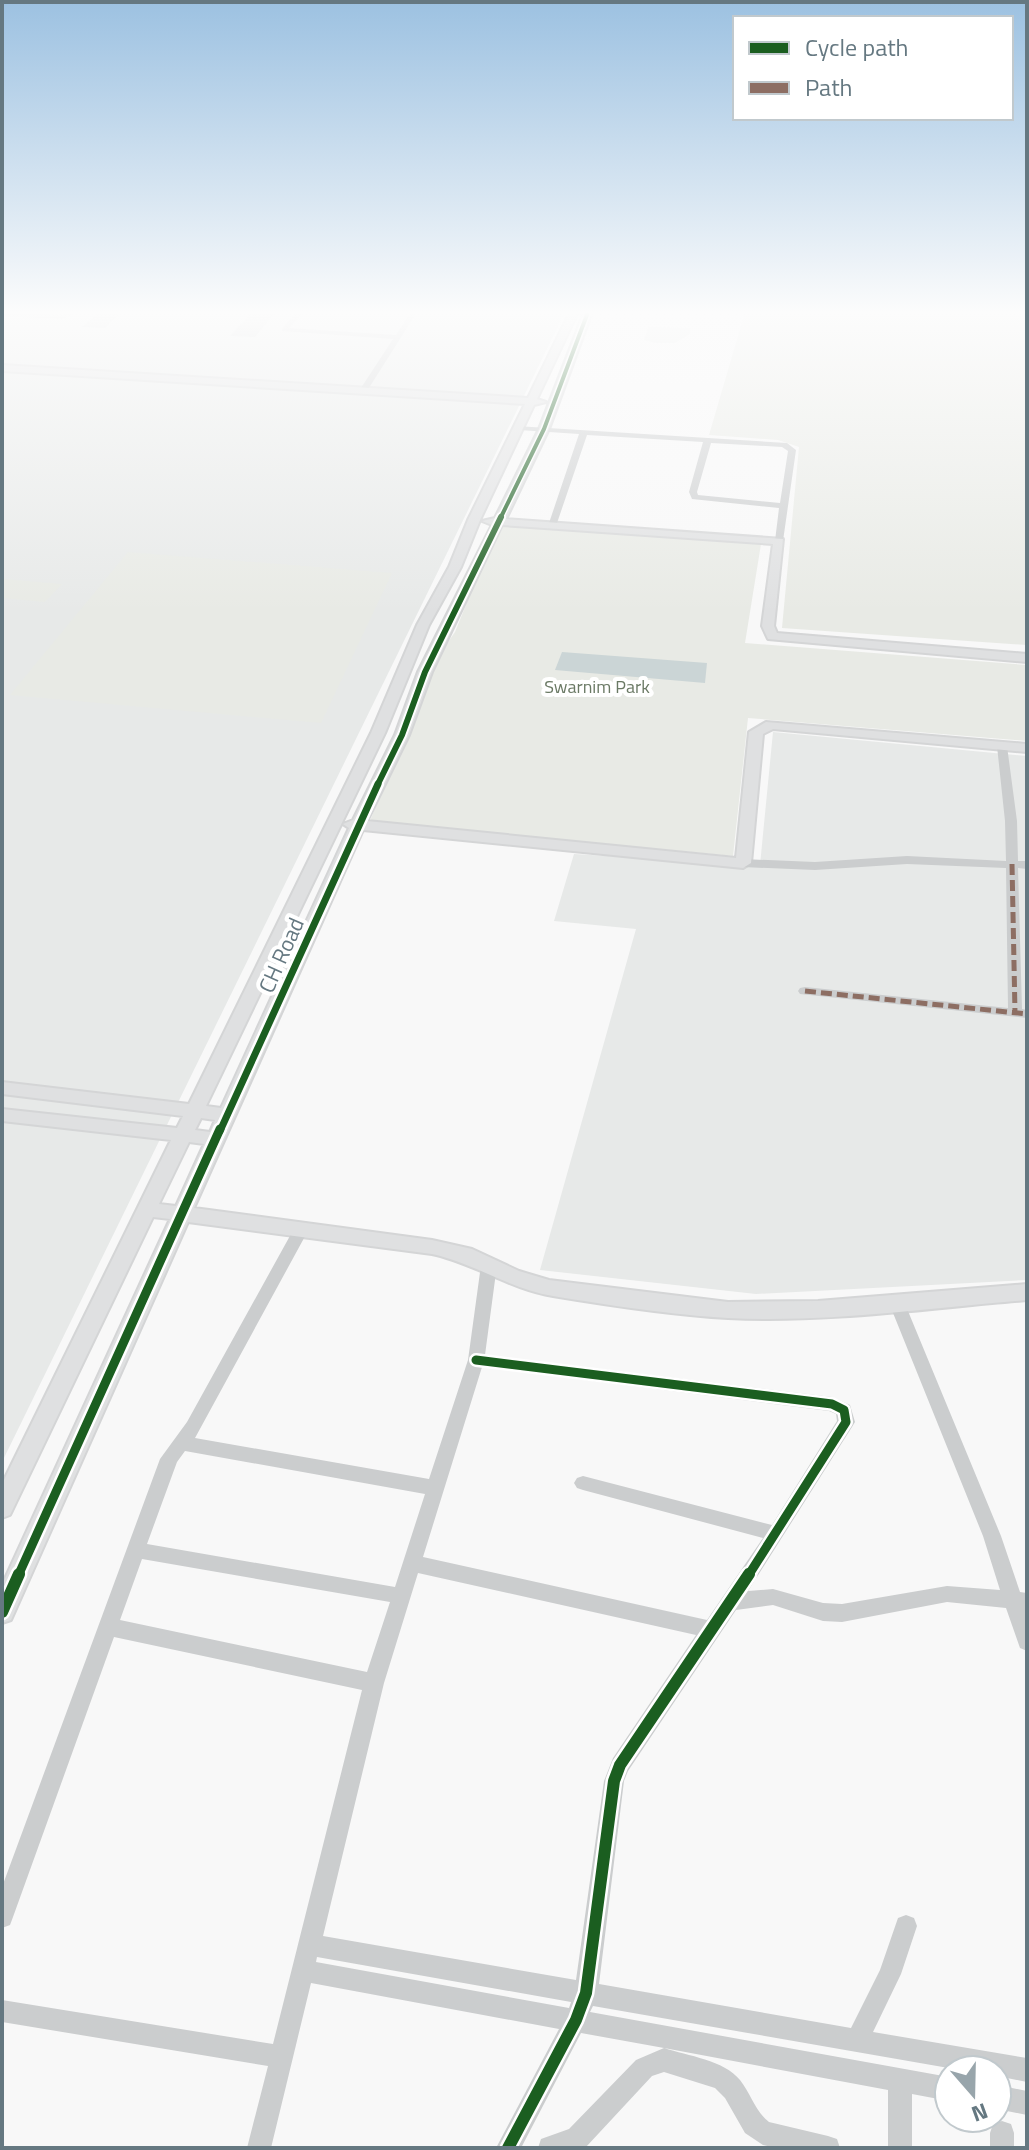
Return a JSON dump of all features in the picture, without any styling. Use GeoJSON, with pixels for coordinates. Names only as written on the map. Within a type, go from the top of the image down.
{"type":"FeatureCollection","features":[{"type":"Feature","properties":{"kind":"street","name":"CH Road"},"geometry":{"type":"LineString","coordinates":[[2,1508],[378,733],[423,625],[455,567],[474,520],[527,412]]}},
{"type":"Feature","properties":{"kind":"street","name":"CH Road"},"geometry":{"type":"LineString","coordinates":[[2,1612],[358,825],[402,735],[425,672],[551,412]]}},
{"type":"Feature","properties":{"kind":"street"},"geometry":{"type":"LineString","coordinates":[[519,428],[775,444],[792,450],[768,626],[772,636],[1027,658]]}},
{"type":"Feature","properties":{"kind":"street"},"geometry":{"type":"LineString","coordinates":[[552,526],[584,432]]}},
{"type":"Feature","properties":{"kind":"street"},"geometry":{"type":"LineString","coordinates":[[708,439],[693,492],[695,497],[783,506]]}},
{"type":"Feature","properties":{"kind":"street"},"geometry":{"type":"LineString","coordinates":[[474,520],[779,541]]}},
{"type":"Feature","properties":{"kind":"street"},"geometry":{"type":"LineString","coordinates":[[743,863],[756,732],[760,728],[771,725],[1027,748]]}},
{"type":"Feature","properties":{"kind":"street"},"geometry":{"type":"LineString","coordinates":[[805,991],[1021,1013],[1011,821],[1002,746]]}},
{"type":"Feature","properties":{"kind":"street"},"geometry":{"type":"LineString","coordinates":[[1011,821],[1027,823]]}},
{"type":"Feature","properties":{"kind":"street"},"geometry":{"type":"LineString","coordinates":[[334,823],[743,863],[815,866],[907,860],[1027,865]]}},
{"type":"Feature","properties":{"kind":"street"},"geometry":{"type":"LineString","coordinates":[[2,1088],[228,1115]]}},
{"type":"Feature","properties":{"kind":"street"},"geometry":{"type":"LineString","coordinates":[[2,1115],[218,1139]]}},
{"type":"Feature","properties":{"kind":"street"},"geometry":{"type":"LineString","coordinates":[[146,1209],[432,1247],[465,1254],[525,1282],[549,1288],[728,1310],[804,1309],[1027,1292]]}},
{"type":"Feature","properties":{"kind":"street"},"geometry":{"type":"LineString","coordinates":[[2,1917],[169,1459],[193,1427],[301,1229]]}},
{"type":"Feature","properties":{"kind":"street"},"geometry":{"type":"LineString","coordinates":[[259,2148],[374,1683],[476,1360],[489,1265]]}},
{"type":"Feature","properties":{"kind":"street"},"geometry":{"type":"LineString","coordinates":[[897,1303],[1021,1601],[1027,1642]]}},
{"type":"Feature","properties":{"kind":"street"},"geometry":{"type":"LineString","coordinates":[[476,1360],[832,1404],[844,1410],[846,1422],[776,1534],[620,1765],[614,1781],[586,1993],[576,2020],[508,2148]]}},
{"type":"Feature","properties":{"kind":"street"},"geometry":{"type":"LineString","coordinates":[[181,1443],[436,1488]]}},
{"type":"Feature","properties":{"kind":"street"},"geometry":{"type":"LineString","coordinates":[[583,1483],[776,1534]]}},
{"type":"Feature","properties":{"kind":"street"},"geometry":{"type":"LineString","coordinates":[[136,1550],[401,1596]]}},
{"type":"Feature","properties":{"kind":"street"},"geometry":{"type":"LineString","coordinates":[[412,1563],[711,1630]]}},
{"type":"Feature","properties":{"kind":"street"},"geometry":{"type":"LineString","coordinates":[[729,1602],[773,1597],[823,1612],[842,1613],[932,1595],[1021,1601]]}},
{"type":"Feature","properties":{"kind":"street"},"geometry":{"type":"LineString","coordinates":[[110,1627],[374,1683]]}},
{"type":"Feature","properties":{"kind":"street"},"geometry":{"type":"LineString","coordinates":[[857,2040],[890,1974],[906,1926]]}},
{"type":"Feature","properties":{"kind":"street"},"geometry":{"type":"LineString","coordinates":[[311,1945],[1027,2070]]}},
{"type":"Feature","properties":{"kind":"street"},"geometry":{"type":"LineString","coordinates":[[305,1971],[933,2086]]}},
{"type":"Feature","properties":{"kind":"street"},"geometry":{"type":"LineString","coordinates":[[2,2011],[283,2057]]}},
{"type":"Feature","properties":{"kind":"street"},"geometry":{"type":"LineString","coordinates":[[550,2148],[577,2138],[644,2068],[664,2060],[722,2078],[733,2090],[753,2125],[763,2133],[828,2148]]}},
{"type":"Feature","properties":{"kind":"street"},"geometry":{"type":"LineString","coordinates":[[900,2080],[900,2148]]}},
{"type":"Feature","properties":{"kind":"shaded area"},"geometry":{"type":"Polygon","coordinates":[[[2,412],[516,412],[2,1462],[2,412]]]}},
{"type":"Feature","properties":{"kind":"shaded area"},"geometry":{"type":"Polygon","coordinates":[[[562,652],[707,663],[705,683],[555,670],[562,652]]]}},
{"type":"Feature","properties":{"kind":"shaded area"},"geometry":{"type":"Polygon","coordinates":[[[773,732],[1027,756],[1027,1280],[756,1294],[540,1270],[636,929],[554,921],[574,854],[760,865],[773,732]]]}},
{"type":"Feature","properties":{"kind":"green space"},"geometry":{"type":"Polygon","coordinates":[[[716,412],[1027,412],[1027,645],[782,628],[799,447],[778,440],[709,435],[716,412]]]}},
{"type":"Feature","properties":{"kind":"green space","name":"Swarnim Park"},"geometry":{"type":"Polygon","coordinates":[[[498,526],[761,544],[745,643],[1027,665],[1027,741],[748,718],[733,856],[370,821],[434,662],[455,632],[498,526]]]}},
{"type":"Feature","properties":{"kind":"green space"},"geometry":{"type":"Polygon","coordinates":[[[128,552],[392,573],[321,723],[10,695],[128,552]]]}},
{"type":"Feature","properties":{"kind":"green space"},"geometry":{"type":"Polygon","coordinates":[[[4,579],[62,584],[45,602],[2,598],[4,579]]]}},
{"type":"Feature","properties":{"kind":"marked path"},"geometry":{"type":"LineString","coordinates":[[1012,864],[1015,1013]]}},
{"type":"Feature","properties":{"kind":"marked path"},"geometry":{"type":"LineString","coordinates":[[805,991],[1027,1014]]}},
{"type":"Feature","properties":{"kind":"cycle path"},"geometry":{"type":"LineString","coordinates":[[2,1612],[358,825],[402,735],[425,672],[550,412]]}},
{"type":"Feature","properties":{"kind":"cycle path"},"geometry":{"type":"LineString","coordinates":[[476,1360],[832,1404],[844,1410],[846,1422],[776,1534],[620,1765],[614,1781],[586,1993],[576,2020],[508,2148]]}}]}
